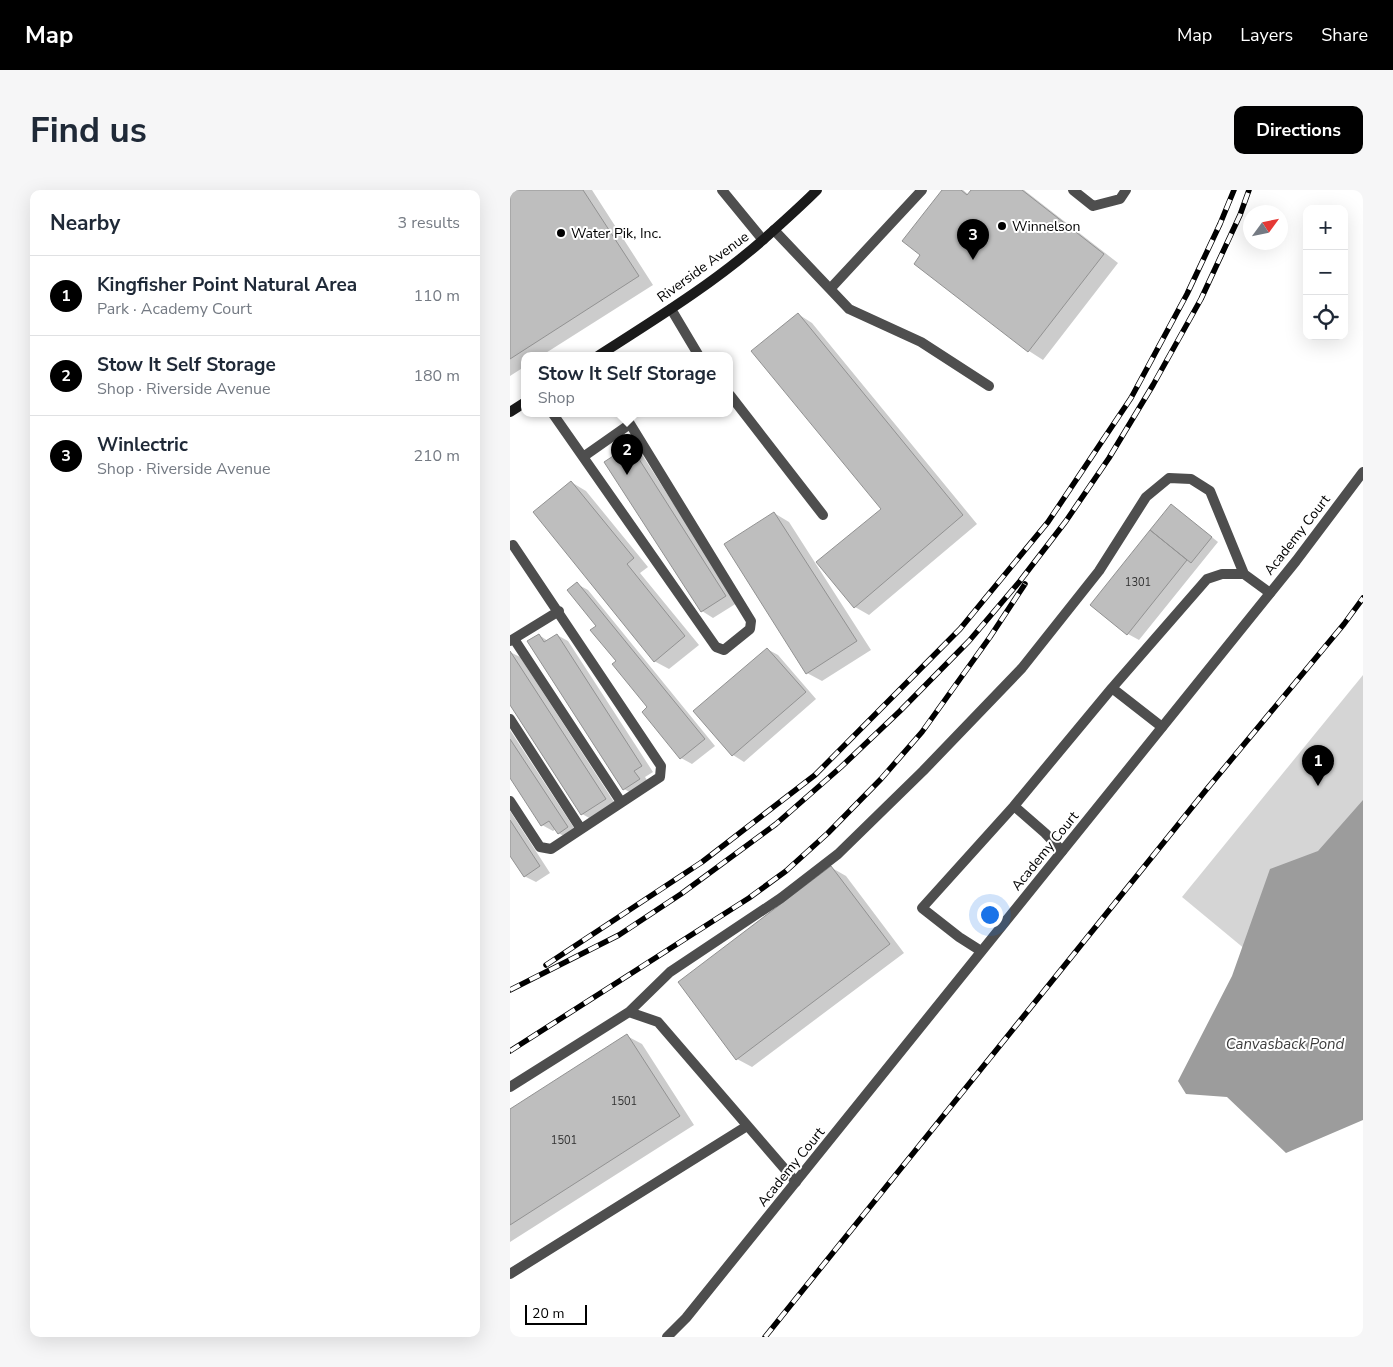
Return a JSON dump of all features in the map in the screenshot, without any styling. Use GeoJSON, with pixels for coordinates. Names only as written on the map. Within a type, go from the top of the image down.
{"type":"FeatureCollection","features":[{"type":"Feature","properties":{"kind":"main road","name":"Riverside Avenue"},"geometry":{"type":"LineString","coordinates":[[604,352],[671,309],[720,273],[763,240],[817,190]]}},
{"type":"Feature","properties":{"kind":"main road"},"geometry":{"type":"LineString","coordinates":[[510,412],[521,405]]}},
{"type":"Feature","properties":{"kind":"street"},"geometry":{"type":"LineString","coordinates":[[722,190],[763,240]]}},
{"type":"Feature","properties":{"kind":"street"},"geometry":{"type":"LineString","coordinates":[[830,289],[922,190]]}},
{"type":"Feature","properties":{"kind":"street"},"geometry":{"type":"LineString","coordinates":[[1073,190],[1092,206],[1120,199],[1126,190]]}},
{"type":"Feature","properties":{"kind":"street"},"geometry":{"type":"LineString","coordinates":[[774,230],[849,309],[921,342],[990,386]]}},
{"type":"Feature","properties":{"kind":"street"},"geometry":{"type":"LineString","coordinates":[[671,309],[697,352]]}},
{"type":"Feature","properties":{"kind":"street"},"geometry":{"type":"LineString","coordinates":[[733,399],[823,515]]}},
{"type":"Feature","properties":{"kind":"street"},"geometry":{"type":"LineString","coordinates":[[555,417],[716,647],[724,650],[750,629],[751,621],[626,417]]}},
{"type":"Feature","properties":{"kind":"street"},"geometry":{"type":"LineString","coordinates":[[583,457],[630,424]]}},
{"type":"Feature","properties":{"kind":"street","name":"Academy Court"},"geometry":{"type":"LineString","coordinates":[[668,1337],[686,1318],[1296,561],[1363,472]]}},
{"type":"Feature","properties":{"kind":"street"},"geometry":{"type":"LineString","coordinates":[[510,1087],[629,1012],[670,972],[781,898],[838,854],[923,771],[1022,668],[1099,571],[1146,497],[1169,478],[1191,478],[1210,491],[1244,574],[1270,593]]}},
{"type":"Feature","properties":{"kind":"street"},"geometry":{"type":"LineString","coordinates":[[510,801],[540,848],[551,849],[660,776],[660,766],[559,611],[511,544]]}},
{"type":"Feature","properties":{"kind":"street"},"geometry":{"type":"LineString","coordinates":[[981,952],[922,908],[1014,806],[1207,578],[1222,574],[1244,574]]}},
{"type":"Feature","properties":{"kind":"street"},"geometry":{"type":"LineString","coordinates":[[559,611],[512,640],[621,802]]}},
{"type":"Feature","properties":{"kind":"street"},"geometry":{"type":"LineString","coordinates":[[1112,688],[1162,727]]}},
{"type":"Feature","properties":{"kind":"street"},"geometry":{"type":"LineString","coordinates":[[510,719],[581,829]]}},
{"type":"Feature","properties":{"kind":"street"},"geometry":{"type":"LineString","coordinates":[[1014,806],[1045,833],[1062,851]]}},
{"type":"Feature","properties":{"kind":"street"},"geometry":{"type":"LineString","coordinates":[[629,1012],[658,1022],[796,1182]]}},
{"type":"Feature","properties":{"kind":"street"},"geometry":{"type":"LineString","coordinates":[[510,1274],[747,1126]]}},
{"type":"Feature","properties":{"kind":"shaded area"},"geometry":{"type":"Polygon","coordinates":[[[1363,675],[1363,1047],[1182,897],[1363,675]]]}},
{"type":"Feature","properties":{"kind":"water","name":"Canvasback Pond"},"geometry":{"type":"Polygon","coordinates":[[[1363,800],[1363,1120],[1286,1153],[1227,1097],[1186,1094],[1178,1081],[1232,976],[1270,869],[1318,851],[1363,800]]]}},
{"type":"Feature","properties":{"kind":"building","name":"Water Pik, Inc."},"geometry":{"type":"Polygon","coordinates":[[[510,190],[583,190],[639,276],[510,359],[510,190]]]}},
{"type":"Feature","properties":{"kind":"building"},"geometry":{"type":"Polygon","coordinates":[[[942,190],[961,190],[967,195],[971,190],[1022,190],[1104,254],[1028,352],[914,264],[920,255],[902,241],[942,190]]]}},
{"type":"Feature","properties":{"kind":"building"},"geometry":{"type":"Polygon","coordinates":[[[798,313],[963,515],[854,608],[816,562],[881,509],[751,351],[798,313]]]}},
{"type":"Feature","properties":{"kind":"building"},"geometry":{"type":"Polygon","coordinates":[[[630,445],[726,596],[701,612],[604,462],[630,445]]]}},
{"type":"Feature","properties":{"kind":"building"},"geometry":{"type":"Polygon","coordinates":[[[571,481],[634,558],[627,564],[685,636],[654,662],[533,512],[571,481]]]}},
{"type":"Feature","properties":{"kind":"building"},"geometry":{"type":"Polygon","coordinates":[[[1171,504],[1212,537],[1191,563],[1150,530],[1171,504]]]}},
{"type":"Feature","properties":{"kind":"building"},"geometry":{"type":"Polygon","coordinates":[[[774,512],[857,641],[806,674],[724,544],[774,512]]]}},
{"type":"Feature","properties":{"kind":"building"},"geometry":{"type":"Polygon","coordinates":[[[1150,530],[1187,560],[1127,635],[1090,605],[1150,530]]]}},
{"type":"Feature","properties":{"kind":"building"},"geometry":{"type":"Polygon","coordinates":[[[577,582],[705,739],[680,759],[642,712],[647,707],[612,664],[616,661],[590,630],[596,626],[567,590],[577,582]]]}},
{"type":"Feature","properties":{"kind":"building"},"geometry":{"type":"Polygon","coordinates":[[[539,634],[544,642],[557,634],[642,766],[634,771],[640,779],[623,790],[527,641],[539,634]]]}},
{"type":"Feature","properties":{"kind":"building"},"geometry":{"type":"Polygon","coordinates":[[[767,648],[806,692],[732,756],[693,711],[767,648]]]}},
{"type":"Feature","properties":{"kind":"building"},"geometry":{"type":"Polygon","coordinates":[[[510,651],[606,799],[581,815],[510,705],[510,651]]]}},
{"type":"Feature","properties":{"kind":"building"},"geometry":{"type":"Polygon","coordinates":[[[510,739],[568,827],[558,834],[549,821],[541,826],[510,778],[510,739]]]}},
{"type":"Feature","properties":{"kind":"building"},"geometry":{"type":"Polygon","coordinates":[[[510,820],[540,866],[524,877],[510,856],[510,820]]]}},
{"type":"Feature","properties":{"kind":"building"},"geometry":{"type":"Polygon","coordinates":[[[831,866],[890,944],[736,1060],[678,982],[831,866]]]}},
{"type":"Feature","properties":{"kind":"building"},"geometry":{"type":"Polygon","coordinates":[[[627,1034],[680,1116],[510,1225],[510,1109],[627,1034]]]}},
{"type":"Feature","properties":{"kind":"railway"},"geometry":{"type":"LineString","coordinates":[[546,965],[702,862],[815,775],[960,629],[1048,522],[1131,398],[1187,294],[1234,190]]}},
{"type":"Feature","properties":{"kind":"railway"},"geometry":{"type":"LineString","coordinates":[[510,990],[619,935],[681,894],[776,824],[841,767],[969,641],[1020,581],[1066,521],[1109,458],[1153,385],[1201,299],[1240,215],[1249,190]]}},
{"type":"Feature","properties":{"kind":"railway"},"geometry":{"type":"LineString","coordinates":[[510,1051],[749,898],[786,871],[828,833],[881,779],[922,732],[990,637],[1025,584]]}},
{"type":"Feature","properties":{"kind":"railway"},"geometry":{"type":"LineString","coordinates":[[765,1337],[1206,790],[1344,624],[1363,598]]}},
{"type":"Feature","properties":{"kind":"place","name":"Winnelson"},"geometry":{"type":"Point","coordinates":[1002,226]}},
{"type":"Feature","properties":{"kind":"place","name":"Water Pik, Inc."},"geometry":{"type":"Point","coordinates":[561,233]}},
{"type":"Feature","properties":{"kind":"place","name":"Winlectric"},"geometry":{"type":"Point","coordinates":[973,260]}},
{"type":"Feature","properties":{"kind":"place","name":"Stow It Self Storage"},"geometry":{"type":"Point","coordinates":[627,475]}},
{"type":"Feature","properties":{"kind":"place","name":"Kingfisher Point Natural Area"},"geometry":{"type":"Point","coordinates":[1318,786]}}]}
